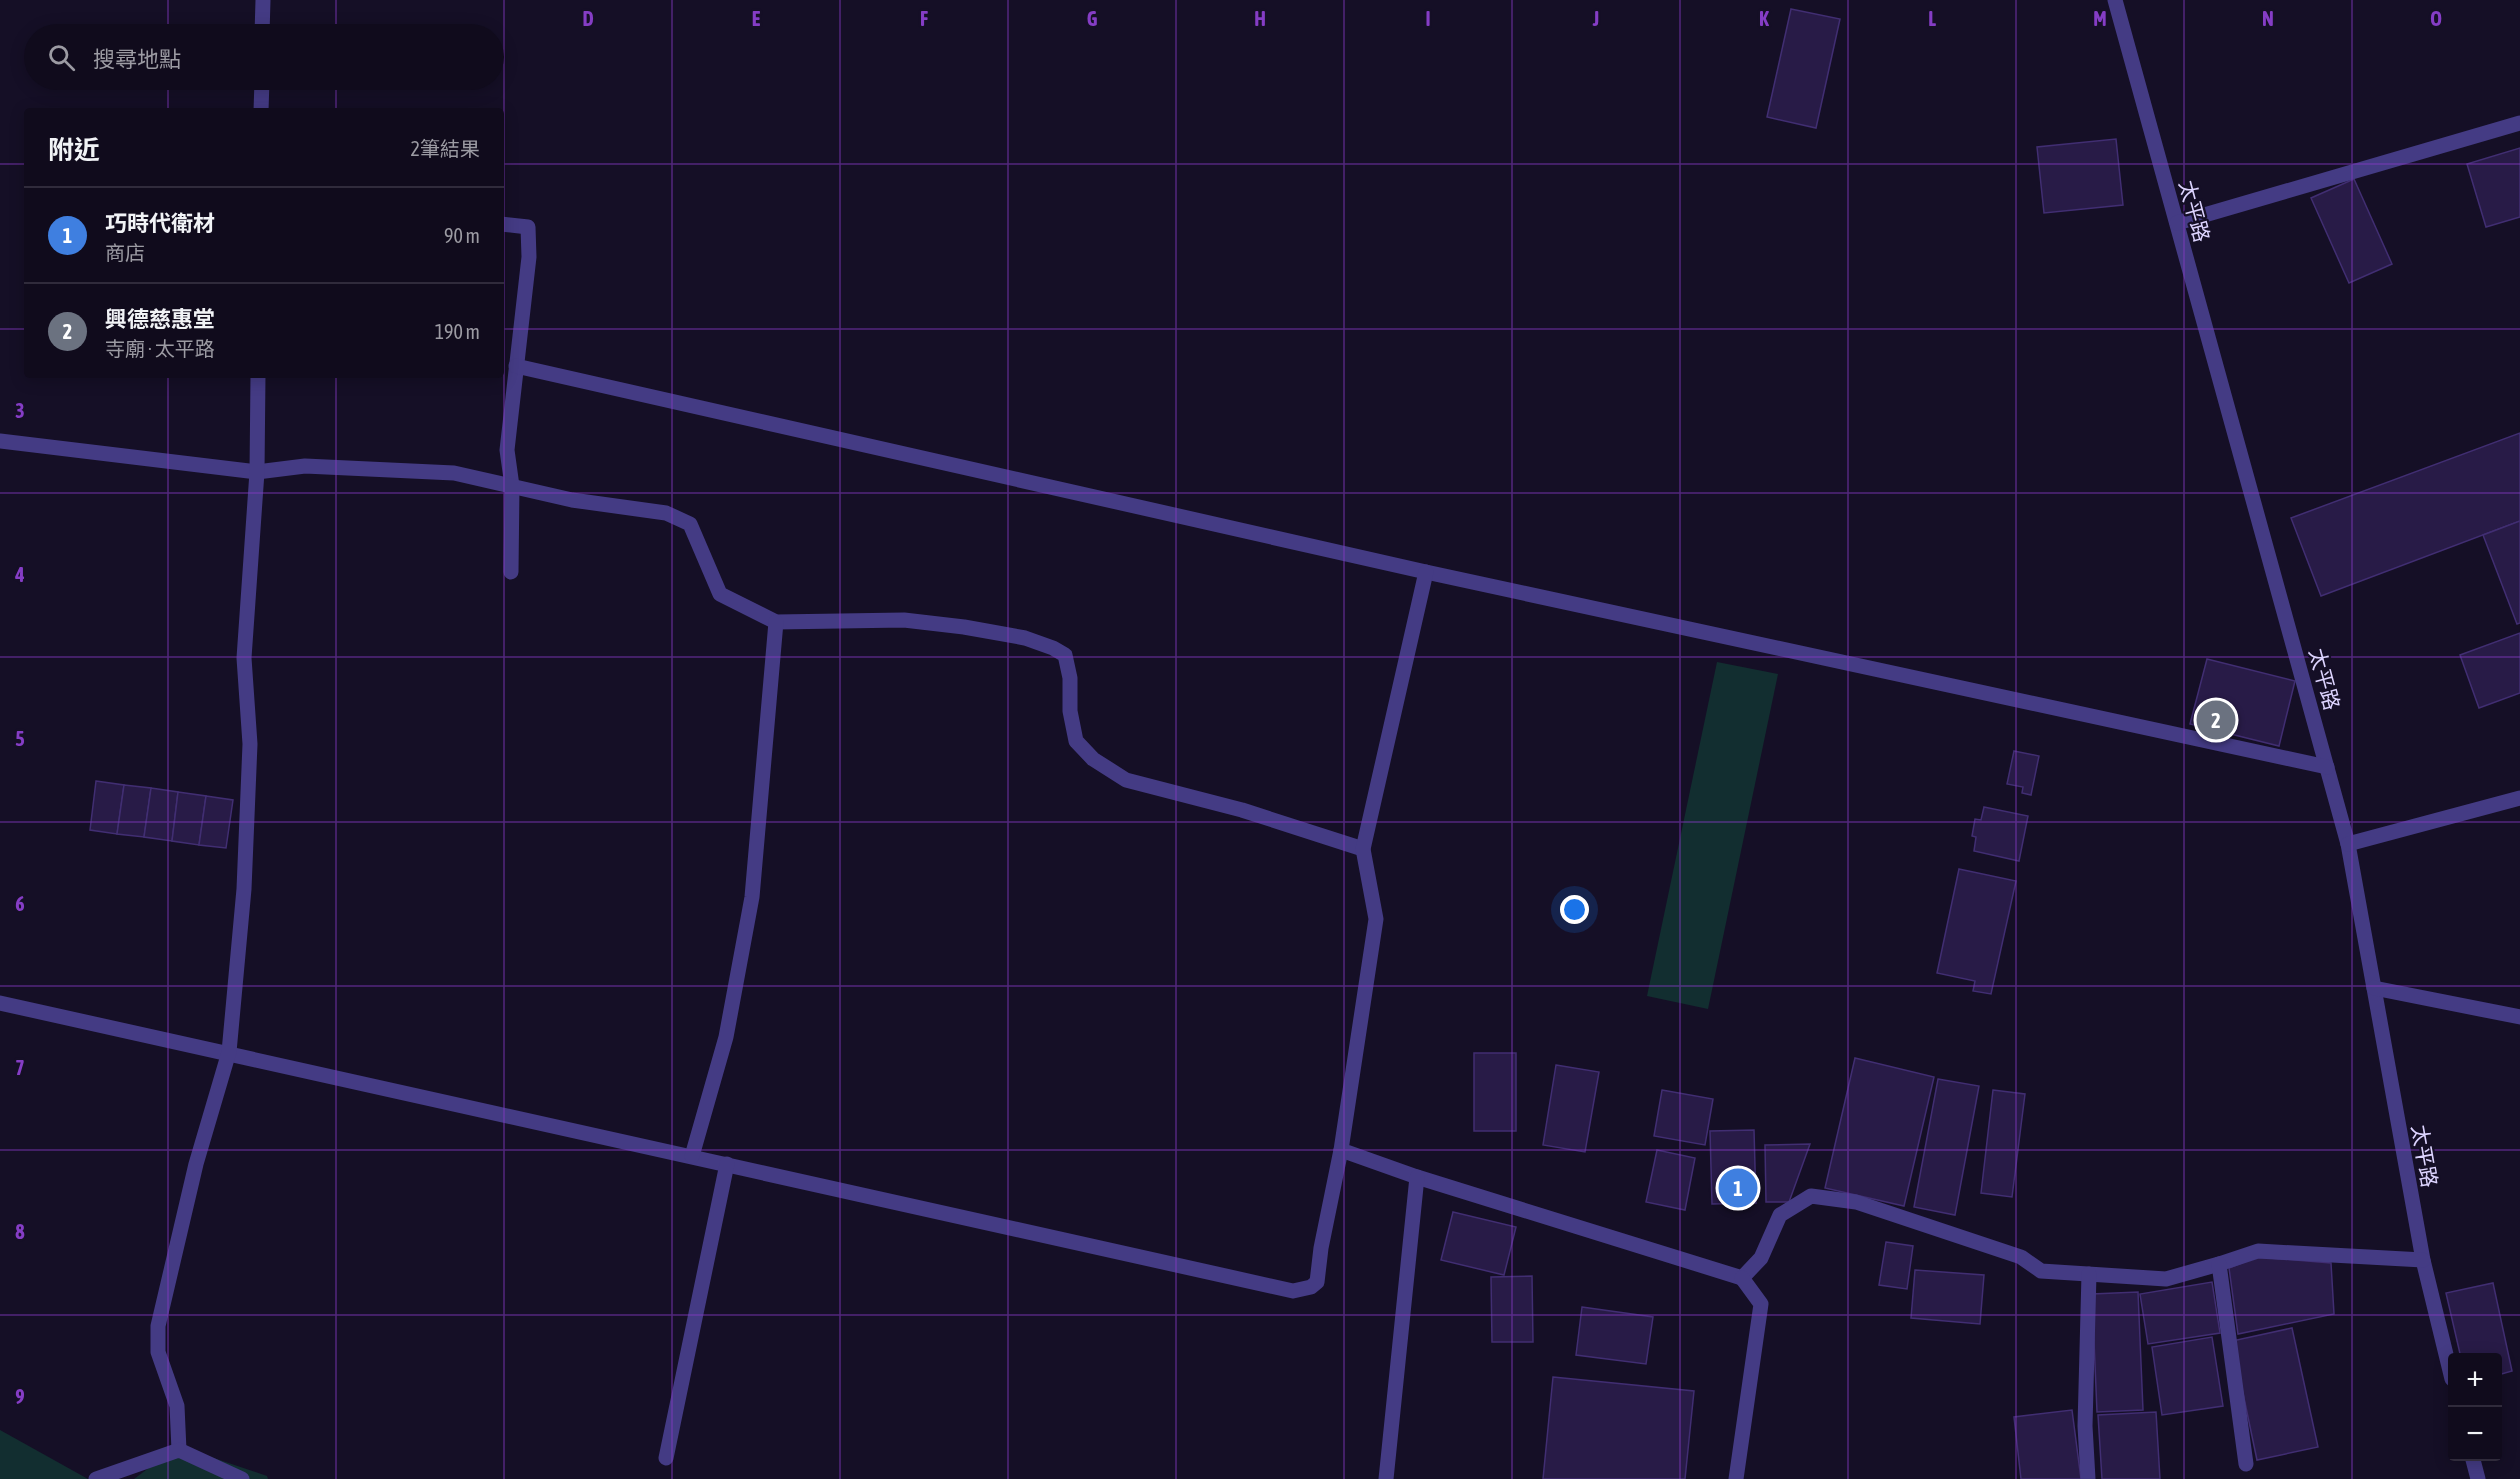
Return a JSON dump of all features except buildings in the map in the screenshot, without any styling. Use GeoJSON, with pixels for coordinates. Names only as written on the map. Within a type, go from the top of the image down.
{"type":"FeatureCollection","features":[{"type":"Feature","properties":{"kind":"street"},"geometry":{"type":"LineString","coordinates":[[262,24],[263,0]]}},
{"type":"Feature","properties":{"kind":"street","name":"太平路"},"geometry":{"type":"LineString","coordinates":[[2115,0],[2348,844],[2423,1260],[2448,1363]]}},
{"type":"Feature","properties":{"kind":"street"},"geometry":{"type":"LineString","coordinates":[[261,108],[262,90]]}},
{"type":"Feature","properties":{"kind":"street"},"geometry":{"type":"LineString","coordinates":[[2177,223],[2520,123]]}},
{"type":"Feature","properties":{"kind":"street"},"geometry":{"type":"LineString","coordinates":[[504,224],[528,227],[529,257],[507,450],[512,486],[511,572]]}},
{"type":"Feature","properties":{"kind":"street"},"geometry":{"type":"LineString","coordinates":[[516,366],[1426,572],[2327,767]]}},
{"type":"Feature","properties":{"kind":"street"},"geometry":{"type":"LineString","coordinates":[[179,1450],[177,1406],[158,1352],[158,1326],[196,1164],[229,1052],[244,889],[250,744],[244,657],[257,472],[258,378]]}},
{"type":"Feature","properties":{"kind":"street"},"geometry":{"type":"LineString","coordinates":[[0,441],[257,472],[305,466],[454,473],[572,500],[666,513],[690,524],[720,594],[776,622],[904,620],[974,629],[1025,639],[1053,648],[1065,655],[1070,678],[1070,711],[1076,741],[1093,759],[1126,780],[1242,810],[1363,849]]}},
{"type":"Feature","properties":{"kind":"street"},"geometry":{"type":"LineString","coordinates":[[0,1003],[229,1052],[1293,1291],[1311,1287],[1317,1282],[1321,1248],[1341,1150],[1376,919],[1363,849],[1426,572]]}},
{"type":"Feature","properties":{"kind":"street"},"geometry":{"type":"LineString","coordinates":[[692,1156],[726,1037],[752,897],[776,622]]}},
{"type":"Feature","properties":{"kind":"street"},"geometry":{"type":"LineString","coordinates":[[2348,844],[2520,798]]}},
{"type":"Feature","properties":{"kind":"street"},"geometry":{"type":"LineString","coordinates":[[2374,988],[2520,1017]]}},
{"type":"Feature","properties":{"kind":"street"},"geometry":{"type":"LineString","coordinates":[[1341,1150],[1417,1177],[1742,1278],[1761,1304],[1736,1479]]}},
{"type":"Feature","properties":{"kind":"street"},"geometry":{"type":"LineString","coordinates":[[666,1458],[726,1164]]}},
{"type":"Feature","properties":{"kind":"street"},"geometry":{"type":"LineString","coordinates":[[1386,1479],[1417,1177]]}},
{"type":"Feature","properties":{"kind":"street"},"geometry":{"type":"LineString","coordinates":[[1742,1278],[1761,1258],[1780,1215],[1811,1196],[1856,1203],[2021,1257],[2041,1271],[2166,1279],[2258,1251],[2423,1260]]}},
{"type":"Feature","properties":{"kind":"street"},"geometry":{"type":"LineString","coordinates":[[2219,1264],[2246,1464]]}},
{"type":"Feature","properties":{"kind":"street"},"geometry":{"type":"LineString","coordinates":[[2088,1479],[2085,1426],[2089,1274]]}},
{"type":"Feature","properties":{"kind":"street"},"geometry":{"type":"LineString","coordinates":[[96,1479],[179,1450],[242,1479]]}},
{"type":"Feature","properties":{"kind":"street"},"geometry":{"type":"LineString","coordinates":[[2473,1461],[2478,1479]]}},
{"type":"Feature","properties":{"kind":"green space"},"geometry":{"type":"Polygon","coordinates":[[[1717,662],[1778,674],[1708,1009],[1647,996],[1717,662]]]}},
{"type":"Feature","properties":{"kind":"green space"},"geometry":{"type":"Polygon","coordinates":[[[0,1430],[88,1479],[0,1479],[0,1430]]]}},
{"type":"Feature","properties":{"kind":"green space"},"geometry":{"type":"Polygon","coordinates":[[[178,1446],[267,1476],[268,1479],[134,1479],[178,1446]]]}},
{"type":"Feature","properties":{"kind":"place","name":"興德慈惠堂"},"geometry":{"type":"Point","coordinates":[2216,720]}},
{"type":"Feature","properties":{"kind":"place","name":"巧時代衛材"},"geometry":{"type":"Point","coordinates":[1738,1188]}}]}
